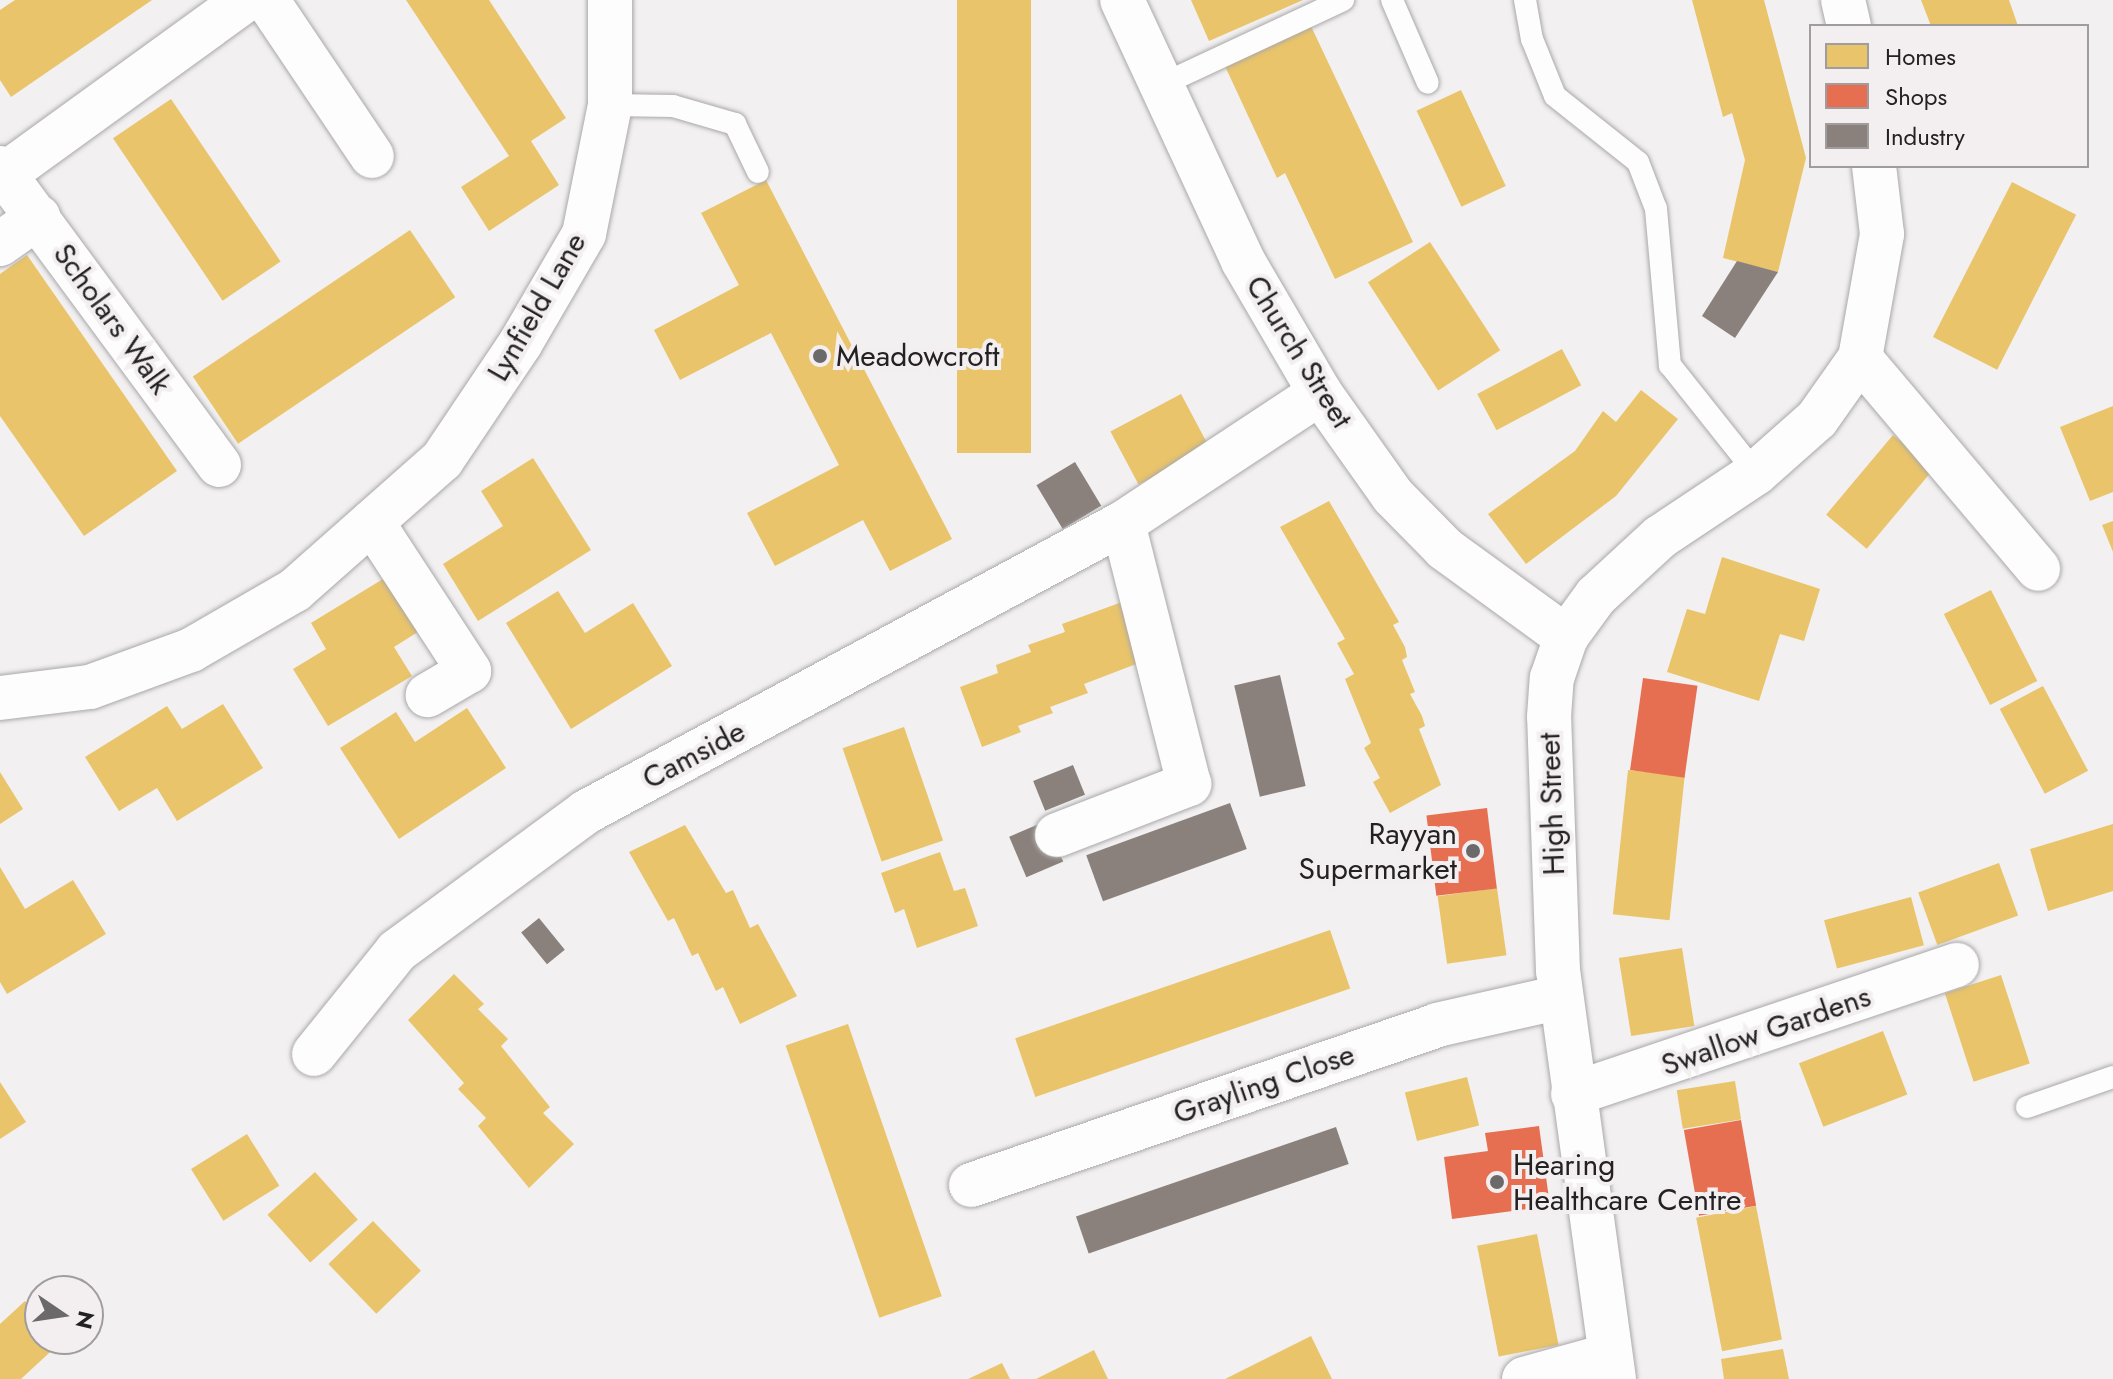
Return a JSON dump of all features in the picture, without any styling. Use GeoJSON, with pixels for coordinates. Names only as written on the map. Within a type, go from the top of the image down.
{"type":"FeatureCollection","features":[{"type":"Feature","properties":{"kind":"street","name":"Scholars Walk"},"geometry":{"type":"LineString","coordinates":[[219,465],[2,171],[245,0]]}},
{"type":"Feature","properties":{"kind":"street"},"geometry":{"type":"LineString","coordinates":[[267,0],[372,156]]}},
{"type":"Feature","properties":{"kind":"street","name":"Lynfield Lane"},"geometry":{"type":"LineString","coordinates":[[0,698],[90,687],[191,650],[295,590],[442,460],[520,344],[584,234],[610,105],[610,0]]}},
{"type":"Feature","properties":{"kind":"street","name":"Church Street"},"geometry":{"type":"LineString","coordinates":[[1122,0],[1243,261],[1320,393],[1393,496],[1445,549],[1566,637]]}},
{"type":"Feature","properties":{"kind":"street"},"geometry":{"type":"LineString","coordinates":[[1843,0],[1849,24]]}},
{"type":"Feature","properties":{"kind":"street","name":"High Street"},"geometry":{"type":"LineString","coordinates":[[1612,1367],[1561,997],[1549,717],[1552,678],[1566,637],[1596,596],[1660,537],[1756,473],[1817,419],[1860,358],[1882,234],[1874,168]]}},
{"type":"Feature","properties":{"kind":"street"},"geometry":{"type":"LineString","coordinates":[[0,244],[38,217]]}},
{"type":"Feature","properties":{"kind":"street"},"geometry":{"type":"LineString","coordinates":[[1860,358],[2038,569]]}},
{"type":"Feature","properties":{"kind":"street","name":"Camside"},"geometry":{"type":"LineString","coordinates":[[314,1054],[397,951],[586,812],[1123,523],[1320,393]]}},
{"type":"Feature","properties":{"kind":"street"},"geometry":{"type":"LineString","coordinates":[[372,522],[469,671],[428,695]]}},
{"type":"Feature","properties":{"kind":"street"},"geometry":{"type":"LineString","coordinates":[[1057,835],[1189,784],[1123,523]]}},
{"type":"Feature","properties":{"kind":"street","name":"Swallow Gardens"},"geometry":{"type":"LineString","coordinates":[[1573,1094],[1957,965]]}},
{"type":"Feature","properties":{"kind":"street","name":"Grayling Close"},"geometry":{"type":"LineString","coordinates":[[971,1185],[1437,1025],[1561,997]]}},
{"type":"Feature","properties":{"kind":"street"},"geometry":{"type":"LineString","coordinates":[[1524,1379],[1612,1367]]}},
{"type":"Feature","properties":{"kind":"lane"},"geometry":{"type":"LineString","coordinates":[[1161,85],[1343,0]]}},
{"type":"Feature","properties":{"kind":"lane"},"geometry":{"type":"LineString","coordinates":[[1392,0],[1428,83]]}},
{"type":"Feature","properties":{"kind":"lane"},"geometry":{"type":"LineString","coordinates":[[1525,0],[1532,39],[1555,96],[1638,162],[1656,209],[1670,365],[1756,473]]}},
{"type":"Feature","properties":{"kind":"lane"},"geometry":{"type":"LineString","coordinates":[[610,105],[673,106],[735,124],[758,172]]}},
{"type":"Feature","properties":{"kind":"lane"},"geometry":{"type":"LineString","coordinates":[[2027,1107],[2113,1077]]}},
{"type":"Feature","properties":{"kind":"building: Homes"},"geometry":{"type":"Polygon","coordinates":[[[15,0],[152,0],[11,97],[0,80],[0,10],[15,0]]]}},
{"type":"Feature","properties":{"kind":"building: Homes"},"geometry":{"type":"Polygon","coordinates":[[[406,0],[489,0],[566,118],[531,141],[559,185],[489,231],[461,187],[509,156],[406,0]]]}},
{"type":"Feature","properties":{"kind":"building: Homes"},"geometry":{"type":"Polygon","coordinates":[[[957,0],[1031,0],[1031,453],[957,453],[957,0]]]}},
{"type":"Feature","properties":{"kind":"building: Homes"},"geometry":{"type":"Polygon","coordinates":[[[1191,0],[1303,0],[1209,41],[1191,0]]]}},
{"type":"Feature","properties":{"kind":"building: Homes"},"geometry":{"type":"Polygon","coordinates":[[[1692,0],[1764,0],[1806,158],[1778,272],[1723,258],[1745,160],[1732,113],[1723,117],[1692,0]]]}},
{"type":"Feature","properties":{"kind":"building: Homes"},"geometry":{"type":"Polygon","coordinates":[[[1921,0],[2009,0],[2017,24],[1930,24],[1921,0]]]}},
{"type":"Feature","properties":{"kind":"building: Homes"},"geometry":{"type":"Polygon","coordinates":[[[1310,24],[1413,242],[1335,279],[1285,173],[1277,178],[1224,64],[1310,24]]]}},
{"type":"Feature","properties":{"kind":"building: Homes"},"geometry":{"type":"Polygon","coordinates":[[[1461,90],[1506,186],[1461,207],[1417,111],[1461,90]]]}},
{"type":"Feature","properties":{"kind":"building: Homes"},"geometry":{"type":"Polygon","coordinates":[[[171,99],[281,261],[223,301],[113,138],[171,99]]]}},
{"type":"Feature","properties":{"kind":"building: Homes","name":"Meadowcroft"},"geometry":{"type":"Polygon","coordinates":[[[766,180],[952,539],[890,571],[863,520],[775,566],[747,513],[839,465],[771,333],[680,380],[654,330],[739,285],[701,213],[766,180]]]}},
{"type":"Feature","properties":{"kind":"building: Homes"},"geometry":{"type":"Polygon","coordinates":[[[2012,182],[2076,215],[1997,370],[1933,337],[2012,182]]]}},
{"type":"Feature","properties":{"kind":"building: Homes"},"geometry":{"type":"Polygon","coordinates":[[[410,230],[455,297],[238,444],[193,377],[410,230]]]}},
{"type":"Feature","properties":{"kind":"building: Homes"},"geometry":{"type":"Polygon","coordinates":[[[1430,242],[1500,350],[1438,390],[1368,282],[1430,242]]]}},
{"type":"Feature","properties":{"kind":"building: Homes"},"geometry":{"type":"Polygon","coordinates":[[[27,255],[177,471],[84,536],[0,416],[0,274],[27,255]]]}},
{"type":"Feature","properties":{"kind":"building: Homes"},"geometry":{"type":"Polygon","coordinates":[[[1562,349],[1581,385],[1496,430],[1477,394],[1562,349]]]}},
{"type":"Feature","properties":{"kind":"building: Homes"},"geometry":{"type":"Polygon","coordinates":[[[1641,390],[1678,419],[1616,496],[1526,564],[1488,514],[1575,451],[1603,411],[1616,422],[1641,390]]]}},
{"type":"Feature","properties":{"kind":"building: Homes"},"geometry":{"type":"Polygon","coordinates":[[[1181,394],[1209,447],[1139,485],[1110,432],[1181,394]]]}},
{"type":"Feature","properties":{"kind":"building: Homes"},"geometry":{"type":"Polygon","coordinates":[[[2113,406],[2113,492],[2090,501],[2060,427],[2113,406]]]}},
{"type":"Feature","properties":{"kind":"building: Homes"},"geometry":{"type":"Polygon","coordinates":[[[1893,435],[1934,469],[1867,549],[1826,515],[1893,435]]]}},
{"type":"Feature","properties":{"kind":"building: Homes"},"geometry":{"type":"Polygon","coordinates":[[[533,458],[591,550],[478,621],[443,564],[503,526],[481,491],[533,458]]]}},
{"type":"Feature","properties":{"kind":"building: Homes"},"geometry":{"type":"Polygon","coordinates":[[[1329,501],[1399,622],[1393,625],[1405,647],[1407,657],[1402,660],[1415,692],[1410,694],[1425,726],[1419,729],[1441,785],[1390,813],[1373,782],[1380,778],[1364,748],[1371,743],[1345,679],[1354,674],[1337,643],[1345,639],[1280,527],[1329,501]]]}},
{"type":"Feature","properties":{"kind":"building: Homes"},"geometry":{"type":"Polygon","coordinates":[[[2113,521],[2113,552],[2102,525],[2113,521]]]}},
{"type":"Feature","properties":{"kind":"building: Homes"},"geometry":{"type":"Polygon","coordinates":[[[1722,557],[1820,589],[1804,641],[1780,634],[1759,701],[1667,672],[1687,609],[1705,614],[1722,557]]]}},
{"type":"Feature","properties":{"kind":"building: Homes"},"geometry":{"type":"Polygon","coordinates":[[[396,571],[429,625],[394,647],[412,676],[328,726],[293,669],[326,649],[311,623],[396,571]]]}},
{"type":"Feature","properties":{"kind":"building: Homes"},"geometry":{"type":"Polygon","coordinates":[[[1991,590],[2037,681],[1990,705],[1944,614],[1991,590]]]}},
{"type":"Feature","properties":{"kind":"building: Homes"},"geometry":{"type":"Polygon","coordinates":[[[558,591],[585,633],[633,603],[672,666],[571,729],[506,623],[558,591]]]}},
{"type":"Feature","properties":{"kind":"building: Homes"},"geometry":{"type":"Polygon","coordinates":[[[1122,602],[1144,661],[1084,684],[1088,693],[1050,707],[1053,713],[1018,726],[1021,732],[982,747],[960,687],[998,673],[996,665],[1031,652],[1028,645],[1065,632],[1062,624],[1122,602]]]}},
{"type":"Feature","properties":{"kind":"building: Homes"},"geometry":{"type":"Polygon","coordinates":[[[2043,686],[2088,771],[2045,794],[2000,709],[2043,686]]]}},
{"type":"Feature","properties":{"kind":"building: Homes"},"geometry":{"type":"Polygon","coordinates":[[[223,704],[263,768],[177,821],[157,788],[119,811],[85,757],[167,706],[182,729],[223,704]]]}},
{"type":"Feature","properties":{"kind":"building: Homes"},"geometry":{"type":"Polygon","coordinates":[[[467,708],[506,768],[399,839],[340,748],[396,712],[415,742],[467,708]]]}},
{"type":"Feature","properties":{"kind":"building: Homes"},"geometry":{"type":"Polygon","coordinates":[[[904,727],[943,840],[882,862],[843,748],[904,727]]]}},
{"type":"Feature","properties":{"kind":"building: Homes"},"geometry":{"type":"Polygon","coordinates":[[[1628,770],[1685,776],[1670,920],[1613,914],[1628,770]]]}},
{"type":"Feature","properties":{"kind":"building: Homes"},"geometry":{"type":"Polygon","coordinates":[[[0,772],[23,809],[0,824],[0,772]]]}},
{"type":"Feature","properties":{"kind":"building: Homes"},"geometry":{"type":"Polygon","coordinates":[[[2113,824],[2113,891],[2048,911],[2030,849],[2113,824]]]}},
{"type":"Feature","properties":{"kind":"building: Homes"},"geometry":{"type":"Polygon","coordinates":[[[685,825],[726,893],[733,890],[750,928],[758,924],[797,996],[740,1024],[723,987],[716,991],[698,953],[692,956],[674,918],[668,921],[629,852],[685,825]]]}},
{"type":"Feature","properties":{"kind":"building: Homes"},"geometry":{"type":"Polygon","coordinates":[[[940,852],[954,891],[965,888],[978,926],[917,948],[904,909],[895,913],[881,873],[940,852]]]}},
{"type":"Feature","properties":{"kind":"building: Homes"},"geometry":{"type":"Polygon","coordinates":[[[1999,863],[2018,916],[1937,945],[1918,892],[1999,863]]]}},
{"type":"Feature","properties":{"kind":"building: Homes"},"geometry":{"type":"Polygon","coordinates":[[[0,867],[25,909],[73,880],[106,934],[7,994],[0,982],[0,867]]]}},
{"type":"Feature","properties":{"kind":"building: Homes"},"geometry":{"type":"Polygon","coordinates":[[[1497,888],[1506,955],[1447,964],[1438,896],[1497,888]]]}},
{"type":"Feature","properties":{"kind":"building: Homes"},"geometry":{"type":"Polygon","coordinates":[[[1911,897],[1924,945],[1837,969],[1824,920],[1911,897]]]}},
{"type":"Feature","properties":{"kind":"building: Homes"},"geometry":{"type":"Polygon","coordinates":[[[1330,930],[1350,989],[1035,1097],[1015,1038],[1330,930]]]}},
{"type":"Feature","properties":{"kind":"building: Homes"},"geometry":{"type":"Polygon","coordinates":[[[1682,948],[1694,1026],[1631,1036],[1619,958],[1682,948]]]}},
{"type":"Feature","properties":{"kind":"building: Homes"},"geometry":{"type":"Polygon","coordinates":[[[454,974],[484,1004],[478,1009],[508,1039],[501,1046],[550,1107],[543,1113],[574,1144],[529,1188],[478,1126],[486,1118],[458,1089],[464,1083],[408,1020],[454,974]]]}},
{"type":"Feature","properties":{"kind":"building: Homes"},"geometry":{"type":"Polygon","coordinates":[[[2001,975],[2030,1063],[1974,1082],[1945,993],[2001,975]]]}},
{"type":"Feature","properties":{"kind":"building: Homes"},"geometry":{"type":"Polygon","coordinates":[[[848,1024],[942,1296],[879,1318],[786,1045],[848,1024]]]}},
{"type":"Feature","properties":{"kind":"building: Homes"},"geometry":{"type":"Polygon","coordinates":[[[1883,1031],[1907,1094],[1823,1127],[1799,1063],[1883,1031]]]}},
{"type":"Feature","properties":{"kind":"building: Homes"},"geometry":{"type":"Polygon","coordinates":[[[1467,1077],[1479,1126],[1417,1141],[1405,1092],[1467,1077]]]}},
{"type":"Feature","properties":{"kind":"building: Homes"},"geometry":{"type":"Polygon","coordinates":[[[1735,1081],[1741,1120],[1683,1129],[1677,1090],[1735,1081]]]}},
{"type":"Feature","properties":{"kind":"building: Homes"},"geometry":{"type":"Polygon","coordinates":[[[0,1082],[26,1122],[0,1139],[0,1082]]]}},
{"type":"Feature","properties":{"kind":"building: Homes"},"geometry":{"type":"Polygon","coordinates":[[[247,1134],[279,1186],[223,1221],[191,1169],[247,1134]]]}},
{"type":"Feature","properties":{"kind":"building: Homes"},"geometry":{"type":"Polygon","coordinates":[[[315,1172],[358,1220],[310,1262],[267,1215],[315,1172]]]}},
{"type":"Feature","properties":{"kind":"building: Homes"},"geometry":{"type":"Polygon","coordinates":[[[1756,1206],[1782,1340],[1722,1351],[1696,1218],[1756,1206]]]}},
{"type":"Feature","properties":{"kind":"building: Homes"},"geometry":{"type":"Polygon","coordinates":[[[373,1221],[421,1271],[376,1314],[328,1264],[373,1221]]]}},
{"type":"Feature","properties":{"kind":"building: Homes"},"geometry":{"type":"Polygon","coordinates":[[[1537,1234],[1559,1345],[1499,1357],[1477,1246],[1537,1234]]]}},
{"type":"Feature","properties":{"kind":"building: Homes"},"geometry":{"type":"Polygon","coordinates":[[[24,1302],[24,1355],[47,1355],[21,1379],[0,1379],[0,1324],[24,1302]]]}},
{"type":"Feature","properties":{"kind":"building: Homes"},"geometry":{"type":"Polygon","coordinates":[[[1311,1336],[1332,1379],[1225,1379],[1311,1336]]]}},
{"type":"Feature","properties":{"kind":"building: Homes"},"geometry":{"type":"Polygon","coordinates":[[[1783,1349],[1789,1379],[1724,1379],[1721,1359],[1783,1349]]]}},
{"type":"Feature","properties":{"kind":"building: Homes"},"geometry":{"type":"Polygon","coordinates":[[[1094,1350],[1108,1379],[1036,1379],[1094,1350]]]}},
{"type":"Feature","properties":{"kind":"building: Homes"},"geometry":{"type":"Polygon","coordinates":[[[1002,1363],[1010,1379],[968,1379],[1002,1363]]]}},
{"type":"Feature","properties":{"kind":"building: Shops"},"geometry":{"type":"Polygon","coordinates":[[[1643,678],[1697,686],[1685,778],[1630,770],[1643,678]]]}},
{"type":"Feature","properties":{"kind":"building: Shops"},"geometry":{"type":"Polygon","coordinates":[[[1487,808],[1497,888],[1436,896],[1426,815],[1487,808]]]}},
{"type":"Feature","properties":{"kind":"building: Shops"},"geometry":{"type":"Polygon","coordinates":[[[1741,1120],[1756,1206],[1699,1216],[1684,1130],[1741,1120]]]}},
{"type":"Feature","properties":{"kind":"building: Shops","name":"Hearing Healthcare Centre"},"geometry":{"type":"Polygon","coordinates":[[[1539,1126],[1550,1206],[1452,1219],[1444,1157],[1488,1151],[1485,1133],[1539,1126]]]}},
{"type":"Feature","properties":{"kind":"building: Industry"},"geometry":{"type":"Polygon","coordinates":[[[1737,261],[1778,272],[1735,338],[1702,316],[1737,261]]]}},
{"type":"Feature","properties":{"kind":"building: Industry"},"geometry":{"type":"Polygon","coordinates":[[[1075,462],[1101,506],[1063,529],[1036,485],[1075,462]]]}},
{"type":"Feature","properties":{"kind":"building: Industry"},"geometry":{"type":"Polygon","coordinates":[[[1280,675],[1306,786],[1260,797],[1234,686],[1280,675]]]}},
{"type":"Feature","properties":{"kind":"building: Industry"},"geometry":{"type":"Polygon","coordinates":[[[1073,765],[1085,795],[1045,811],[1033,781],[1073,765]]]}},
{"type":"Feature","properties":{"kind":"building: Industry"},"geometry":{"type":"Polygon","coordinates":[[[1230,803],[1247,849],[1103,901],[1086,855],[1230,803]]]}},
{"type":"Feature","properties":{"kind":"building: Industry"},"geometry":{"type":"Polygon","coordinates":[[[1046,821],[1063,862],[1026,877],[1009,837],[1046,821]]]}},
{"type":"Feature","properties":{"kind":"building: Industry"},"geometry":{"type":"Polygon","coordinates":[[[539,918],[565,950],[547,964],[521,932],[539,918]]]}},
{"type":"Feature","properties":{"kind":"building: Industry"},"geometry":{"type":"Polygon","coordinates":[[[1336,1127],[1349,1164],[1089,1253],[1076,1217],[1336,1127]]]}},
{"type":"Feature","properties":{"kind":"place","name":"Meadowcroft"},"geometry":{"type":"Point","coordinates":[820,356]}},
{"type":"Feature","properties":{"kind":"place","name":"Rayyan Supermarket"},"geometry":{"type":"Point","coordinates":[1473,851]}},
{"type":"Feature","properties":{"kind":"place","name":"Hearing Healthcare Centre"},"geometry":{"type":"Point","coordinates":[1497,1182]}}]}
